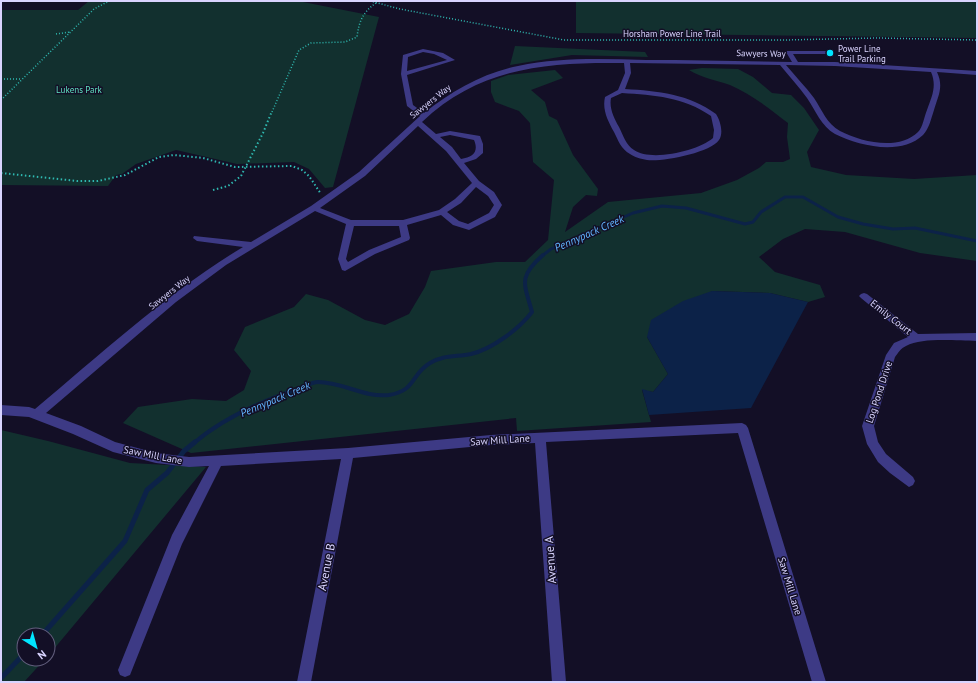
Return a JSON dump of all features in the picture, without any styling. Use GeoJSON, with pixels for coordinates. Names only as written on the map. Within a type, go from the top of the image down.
{"type":"FeatureCollection","features":[{"type":"Feature","properties":{"kind":"street"},"geometry":{"type":"LineString","coordinates":[[404,74],[452,60],[442,53],[432,51],[413,51],[405,56],[404,74],[410,106],[424,116]]}},
{"type":"Feature","properties":{"kind":"street"},"geometry":{"type":"LineString","coordinates":[[796,64],[789,52],[830,53]]}},
{"type":"Feature","properties":{"kind":"street","name":"Sawyers Way"},"geometry":{"type":"LineString","coordinates":[[36,415],[173,300],[223,263],[314,208],[362,174],[424,116],[462,89],[489,77],[518,68],[564,62],[835,64],[977,73]]}},
{"type":"Feature","properties":{"kind":"street"},"geometry":{"type":"LineString","coordinates":[[621,91],[673,97],[698,104],[714,115],[718,132],[717,138],[704,148],[666,156],[649,158],[628,150],[612,122],[606,102],[608,97],[621,91],[628,73],[627,62]]}},
{"type":"Feature","properties":{"kind":"street"},"geometry":{"type":"LineString","coordinates":[[782,64],[811,99],[826,124],[837,132],[850,138],[868,143],[888,144],[903,143],[913,139],[922,132],[938,90],[938,81],[933,70]]}},
{"type":"Feature","properties":{"kind":"street"},"geometry":{"type":"LineString","coordinates":[[418,122],[449,149],[476,183],[492,194],[498,205],[492,215],[469,227],[456,223],[442,212]]}},
{"type":"Feature","properties":{"kind":"street"},"geometry":{"type":"LineString","coordinates":[[434,136],[450,133],[477,138],[481,146],[480,152],[472,159],[458,162]]}},
{"type":"Feature","properties":{"kind":"street"},"geometry":{"type":"LineString","coordinates":[[314,208],[350,223],[403,223],[442,212],[458,201],[476,183]]}},
{"type":"Feature","properties":{"kind":"street"},"geometry":{"type":"LineString","coordinates":[[350,223],[342,259],[345,268],[372,252],[406,238],[403,223]]}},
{"type":"Feature","properties":{"kind":"street"},"geometry":{"type":"LineString","coordinates":[[197,238],[252,245]]}},
{"type":"Feature","properties":{"kind":"street","name":"Emily Court"},"geometry":{"type":"LineString","coordinates":[[864,296],[917,338]]}},
{"type":"Feature","properties":{"kind":"street","name":"Log Pond Drive"},"geometry":{"type":"LineString","coordinates":[[909,482],[879,456],[870,438],[868,426],[889,360],[894,350],[902,343],[917,338],[977,338]]}},
{"type":"Feature","properties":{"kind":"street","name":"Saw Mill Lane"},"geometry":{"type":"LineString","coordinates":[[1,410],[29,412],[77,430],[113,447],[156,458],[189,462],[348,453],[491,440],[742,428],[819,682]]}},
{"type":"Feature","properties":{"kind":"street","name":"Avenue A"},"geometry":{"type":"LineString","coordinates":[[540,437],[559,682]]}},
{"type":"Feature","properties":{"kind":"street","name":"Avenue B"},"geometry":{"type":"LineString","coordinates":[[304,682],[348,453]]}},
{"type":"Feature","properties":{"kind":"street"},"geometry":{"type":"LineString","coordinates":[[125,670],[177,540],[218,460]]}},
{"type":"Feature","properties":{"kind":"path"},"geometry":{"type":"LineString","coordinates":[[1,100],[94,9],[109,1]]}},
{"type":"Feature","properties":{"kind":"path","name":"Horsham Power Line Trail"},"geometry":{"type":"LineString","coordinates":[[370,1],[564,40],[758,39],[783,41],[804,39],[886,38],[977,40]]}},
{"type":"Feature","properties":{"kind":"path"},"geometry":{"type":"LineString","coordinates":[[213,190],[228,186],[241,176],[263,134],[299,50],[311,43],[345,42],[353,40],[357,37],[360,18],[377,3]]}},
{"type":"Feature","properties":{"kind":"path"},"geometry":{"type":"LineString","coordinates":[[56,34],[71,32]]}},
{"type":"Feature","properties":{"kind":"path"},"geometry":{"type":"LineString","coordinates":[[1,79],[23,79]]}},
{"type":"Feature","properties":{"kind":"path"},"geometry":{"type":"LineString","coordinates":[[1,173],[77,181],[98,181],[125,175],[159,157],[174,155],[203,158],[235,167],[292,166],[302,170],[309,176],[325,200]]}},
{"type":"Feature","properties":{"kind":"green space","name":"Lukens Park"},"geometry":{"type":"Polygon","coordinates":[[[89,1],[298,1],[379,17],[333,187],[325,188],[309,169],[294,162],[237,164],[176,150],[136,164],[122,174],[116,175],[108,186],[1,185],[1,10],[78,10],[89,1]]]}},
{"type":"Feature","properties":{"kind":"green space"},"geometry":{"type":"Polygon","coordinates":[[[576,1],[977,1],[977,38],[576,33],[576,1]]]}},
{"type":"Feature","properties":{"kind":"green space"},"geometry":{"type":"Polygon","coordinates":[[[515,46],[645,52],[648,57],[572,55],[510,65],[515,46]]]}},
{"type":"Feature","properties":{"kind":"green space"},"geometry":{"type":"Polygon","coordinates":[[[702,68],[738,69],[753,77],[772,93],[791,95],[804,108],[819,130],[807,152],[811,167],[846,175],[914,179],[977,175],[977,261],[920,253],[845,232],[805,229],[783,239],[759,257],[775,272],[820,285],[825,297],[808,302],[770,293],[712,291],[647,337],[668,374],[653,392],[642,390],[651,422],[517,431],[516,418],[191,453],[123,423],[138,407],[192,399],[226,401],[244,390],[251,371],[234,350],[245,327],[294,307],[306,294],[328,300],[365,320],[385,325],[409,314],[425,287],[431,271],[496,262],[525,262],[548,240],[554,180],[533,162],[530,123],[519,111],[495,102],[491,92],[491,81],[508,75],[555,70],[563,78],[531,90],[545,102],[549,116],[557,120],[573,155],[598,189],[597,196],[586,195],[573,207],[565,232],[608,202],[701,193],[737,180],[759,168],[766,162],[783,162],[790,159],[787,137],[788,123],[760,102],[738,89],[689,70],[702,68]]]}},
{"type":"Feature","properties":{"kind":"green space"},"geometry":{"type":"Polygon","coordinates":[[[1,430],[130,463],[206,467],[56,646],[56,627],[16,627],[16,667],[38,667],[24,682],[1,682],[1,430]]]}},
{"type":"Feature","properties":{"kind":"water"},"geometry":{"type":"Polygon","coordinates":[[[712,291],[770,293],[808,302],[751,408],[649,415],[642,389],[653,392],[668,374],[647,337],[651,320],[683,301],[712,291]]]}},
{"type":"Feature","properties":{"kind":"waterway","name":"Pennypack Creek"},"geometry":{"type":"LineString","coordinates":[[542,256],[551,249],[633,213],[662,206],[686,208],[745,224],[753,222],[761,212],[785,197],[803,197],[838,217],[863,224],[893,229],[915,228],[977,241]]}},
{"type":"Feature","properties":{"kind":"waterway","name":"Pennypack Creek"},"geometry":{"type":"LineString","coordinates":[[194,443],[217,426],[243,411],[313,383],[318,382],[336,384],[371,394],[389,395],[404,390],[424,367],[435,360],[445,357],[471,354],[488,348],[513,331],[532,312],[525,287],[526,275],[542,256]]}},
{"type":"Feature","properties":{"kind":"waterway","name":"Pennypack Creek"},"geometry":{"type":"LineString","coordinates":[[49,627],[125,541],[147,490],[167,473],[184,451],[195,442]]}},
{"type":"Feature","properties":{"kind":"waterway","name":"Pennypack Creek"},"geometry":{"type":"LineString","coordinates":[[1,678],[16,662]]}},
{"type":"Feature","properties":{"kind":"place","name":"Power Line Trail Parking"},"geometry":{"type":"Point","coordinates":[830,53]}}]}
